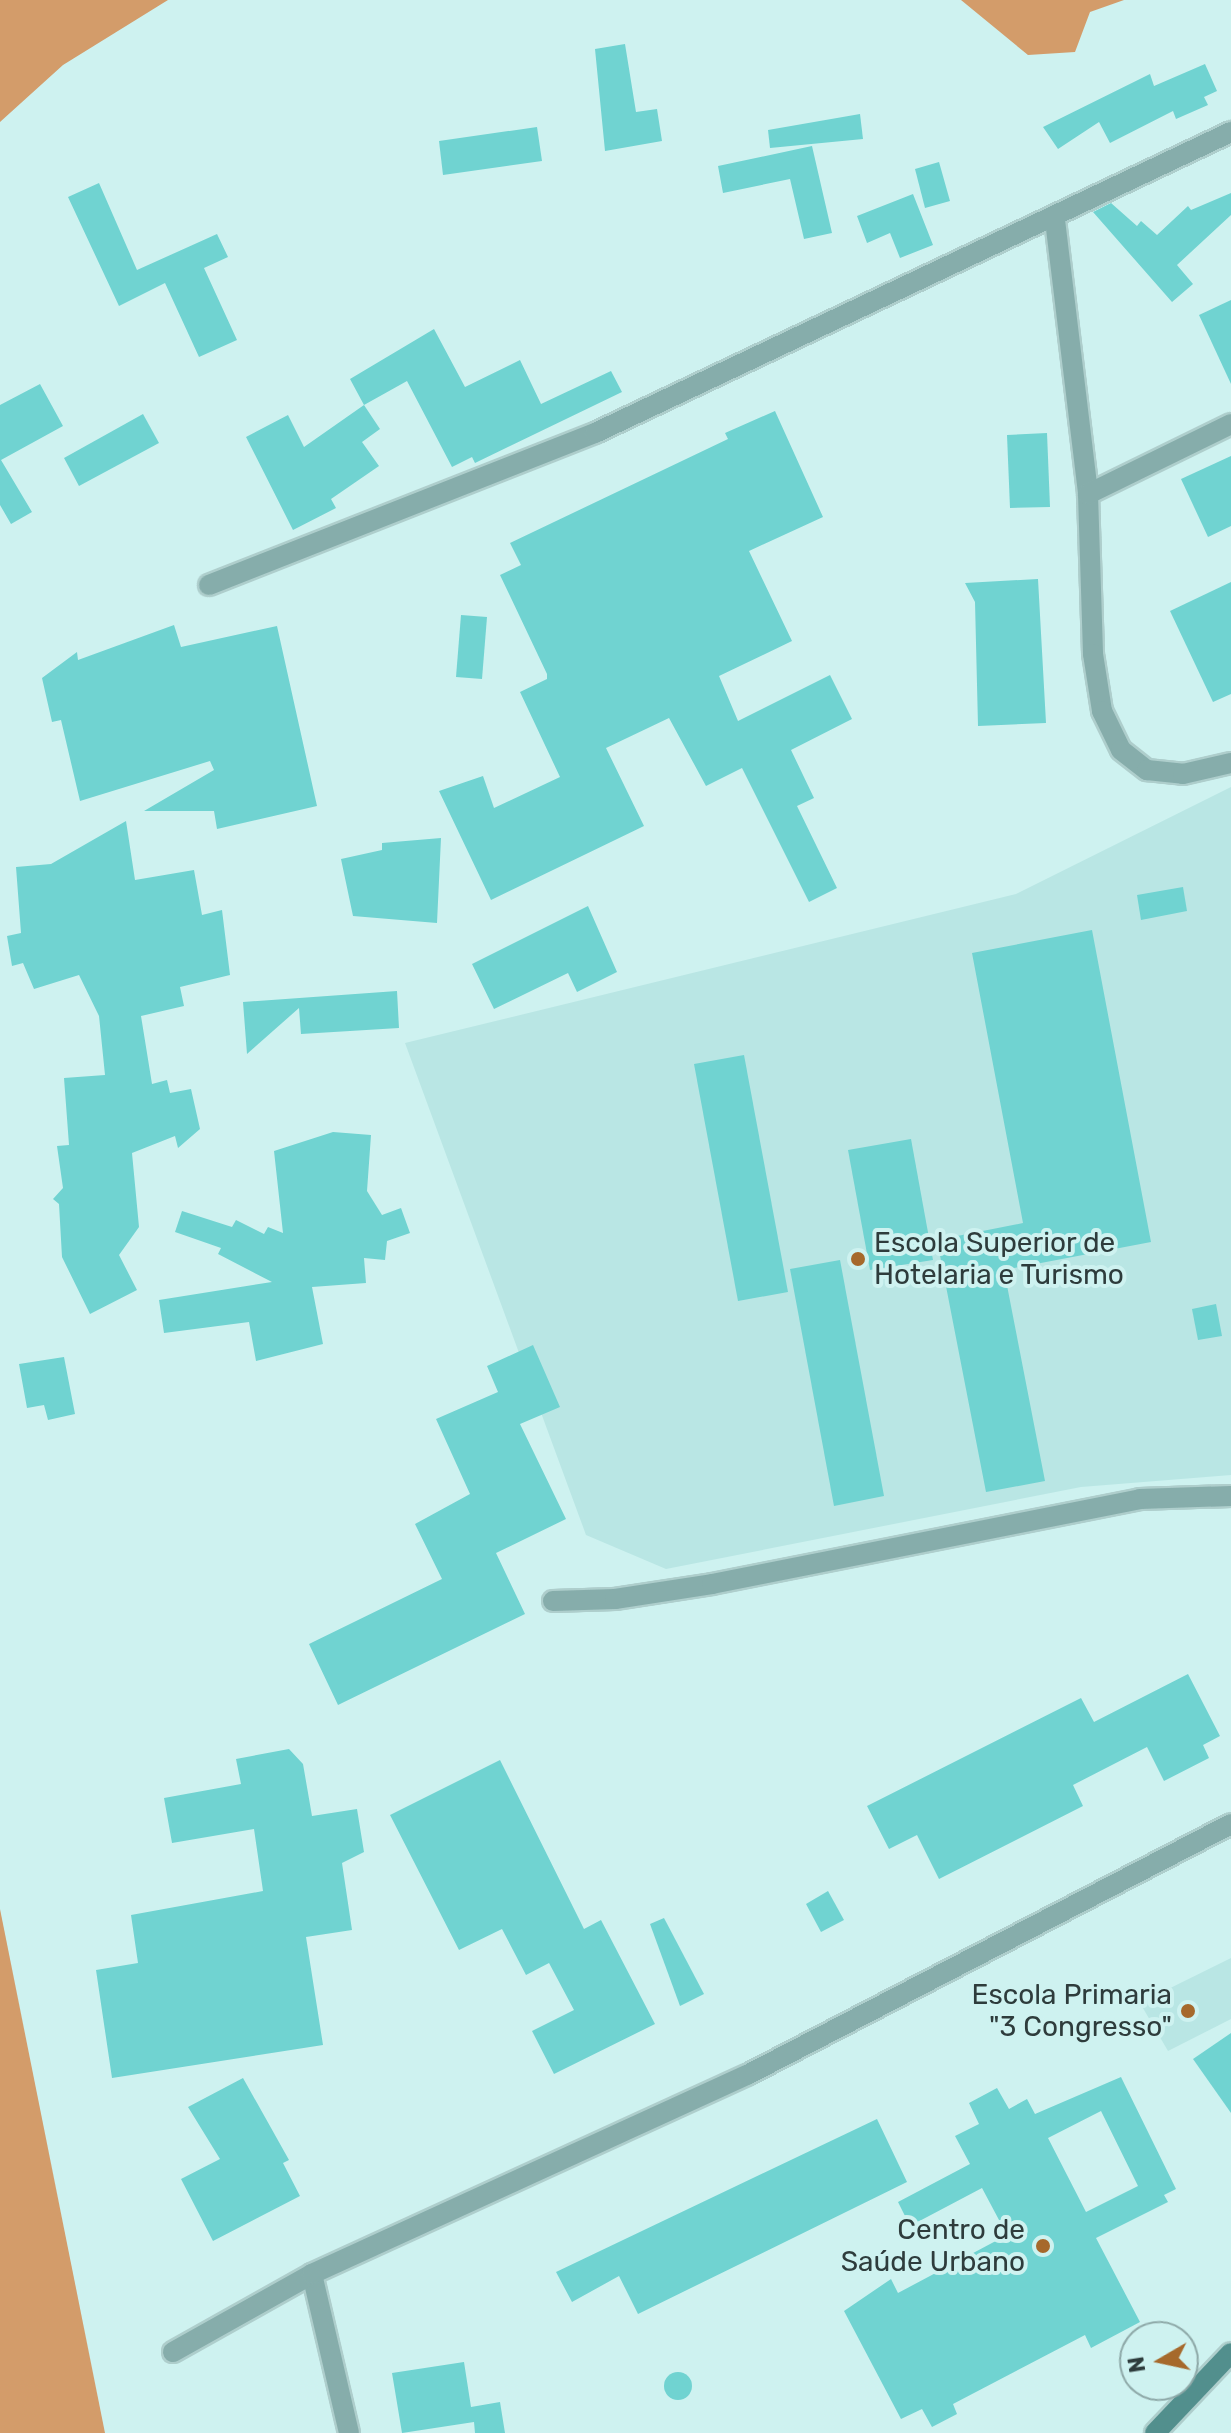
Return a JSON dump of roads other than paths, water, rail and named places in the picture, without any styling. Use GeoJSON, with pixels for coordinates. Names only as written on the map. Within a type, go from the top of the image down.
{"type":"FeatureCollection","features":[{"type":"Feature","properties":{"kind":"street"},"geometry":{"type":"LineString","coordinates":[[209,585],[595,433],[706,377],[1055,220],[1231,132]]}},
{"type":"Feature","properties":{"kind":"street"},"geometry":{"type":"LineString","coordinates":[[1055,220],[1088,494],[1093,654],[1102,711],[1121,750],[1147,770],[1171,773],[1231,763]]}},
{"type":"Feature","properties":{"kind":"street"},"geometry":{"type":"LineString","coordinates":[[1088,494],[1231,424]]}},
{"type":"Feature","properties":{"kind":"street"},"geometry":{"type":"LineString","coordinates":[[553,1601],[615,1599],[712,1584],[1140,1499],[1231,1496]]}},
{"type":"Feature","properties":{"kind":"street"},"geometry":{"type":"LineString","coordinates":[[173,2352],[312,2274],[747,2075],[1231,1824]]}},
{"type":"Feature","properties":{"kind":"street"},"geometry":{"type":"LineString","coordinates":[[312,2274],[349,2433]]}},
{"type":"Feature","properties":{"kind":"street"},"geometry":{"type":"LineString","coordinates":[[1155,2433],[1231,2353]]}},
{"type":"Feature","properties":{"kind":"place","name":"Escola Superior de Hotelaria e Turismo"},"geometry":{"type":"Point","coordinates":[858,1259]}},
{"type":"Feature","properties":{"kind":"place","name":"Escola Primaria \"3 Congresso\""},"geometry":{"type":"Point","coordinates":[1188,2011]}},
{"type":"Feature","properties":{"kind":"place","name":"Centro de Saúde Urbano"},"geometry":{"type":"Point","coordinates":[1043,2246]}}]}
